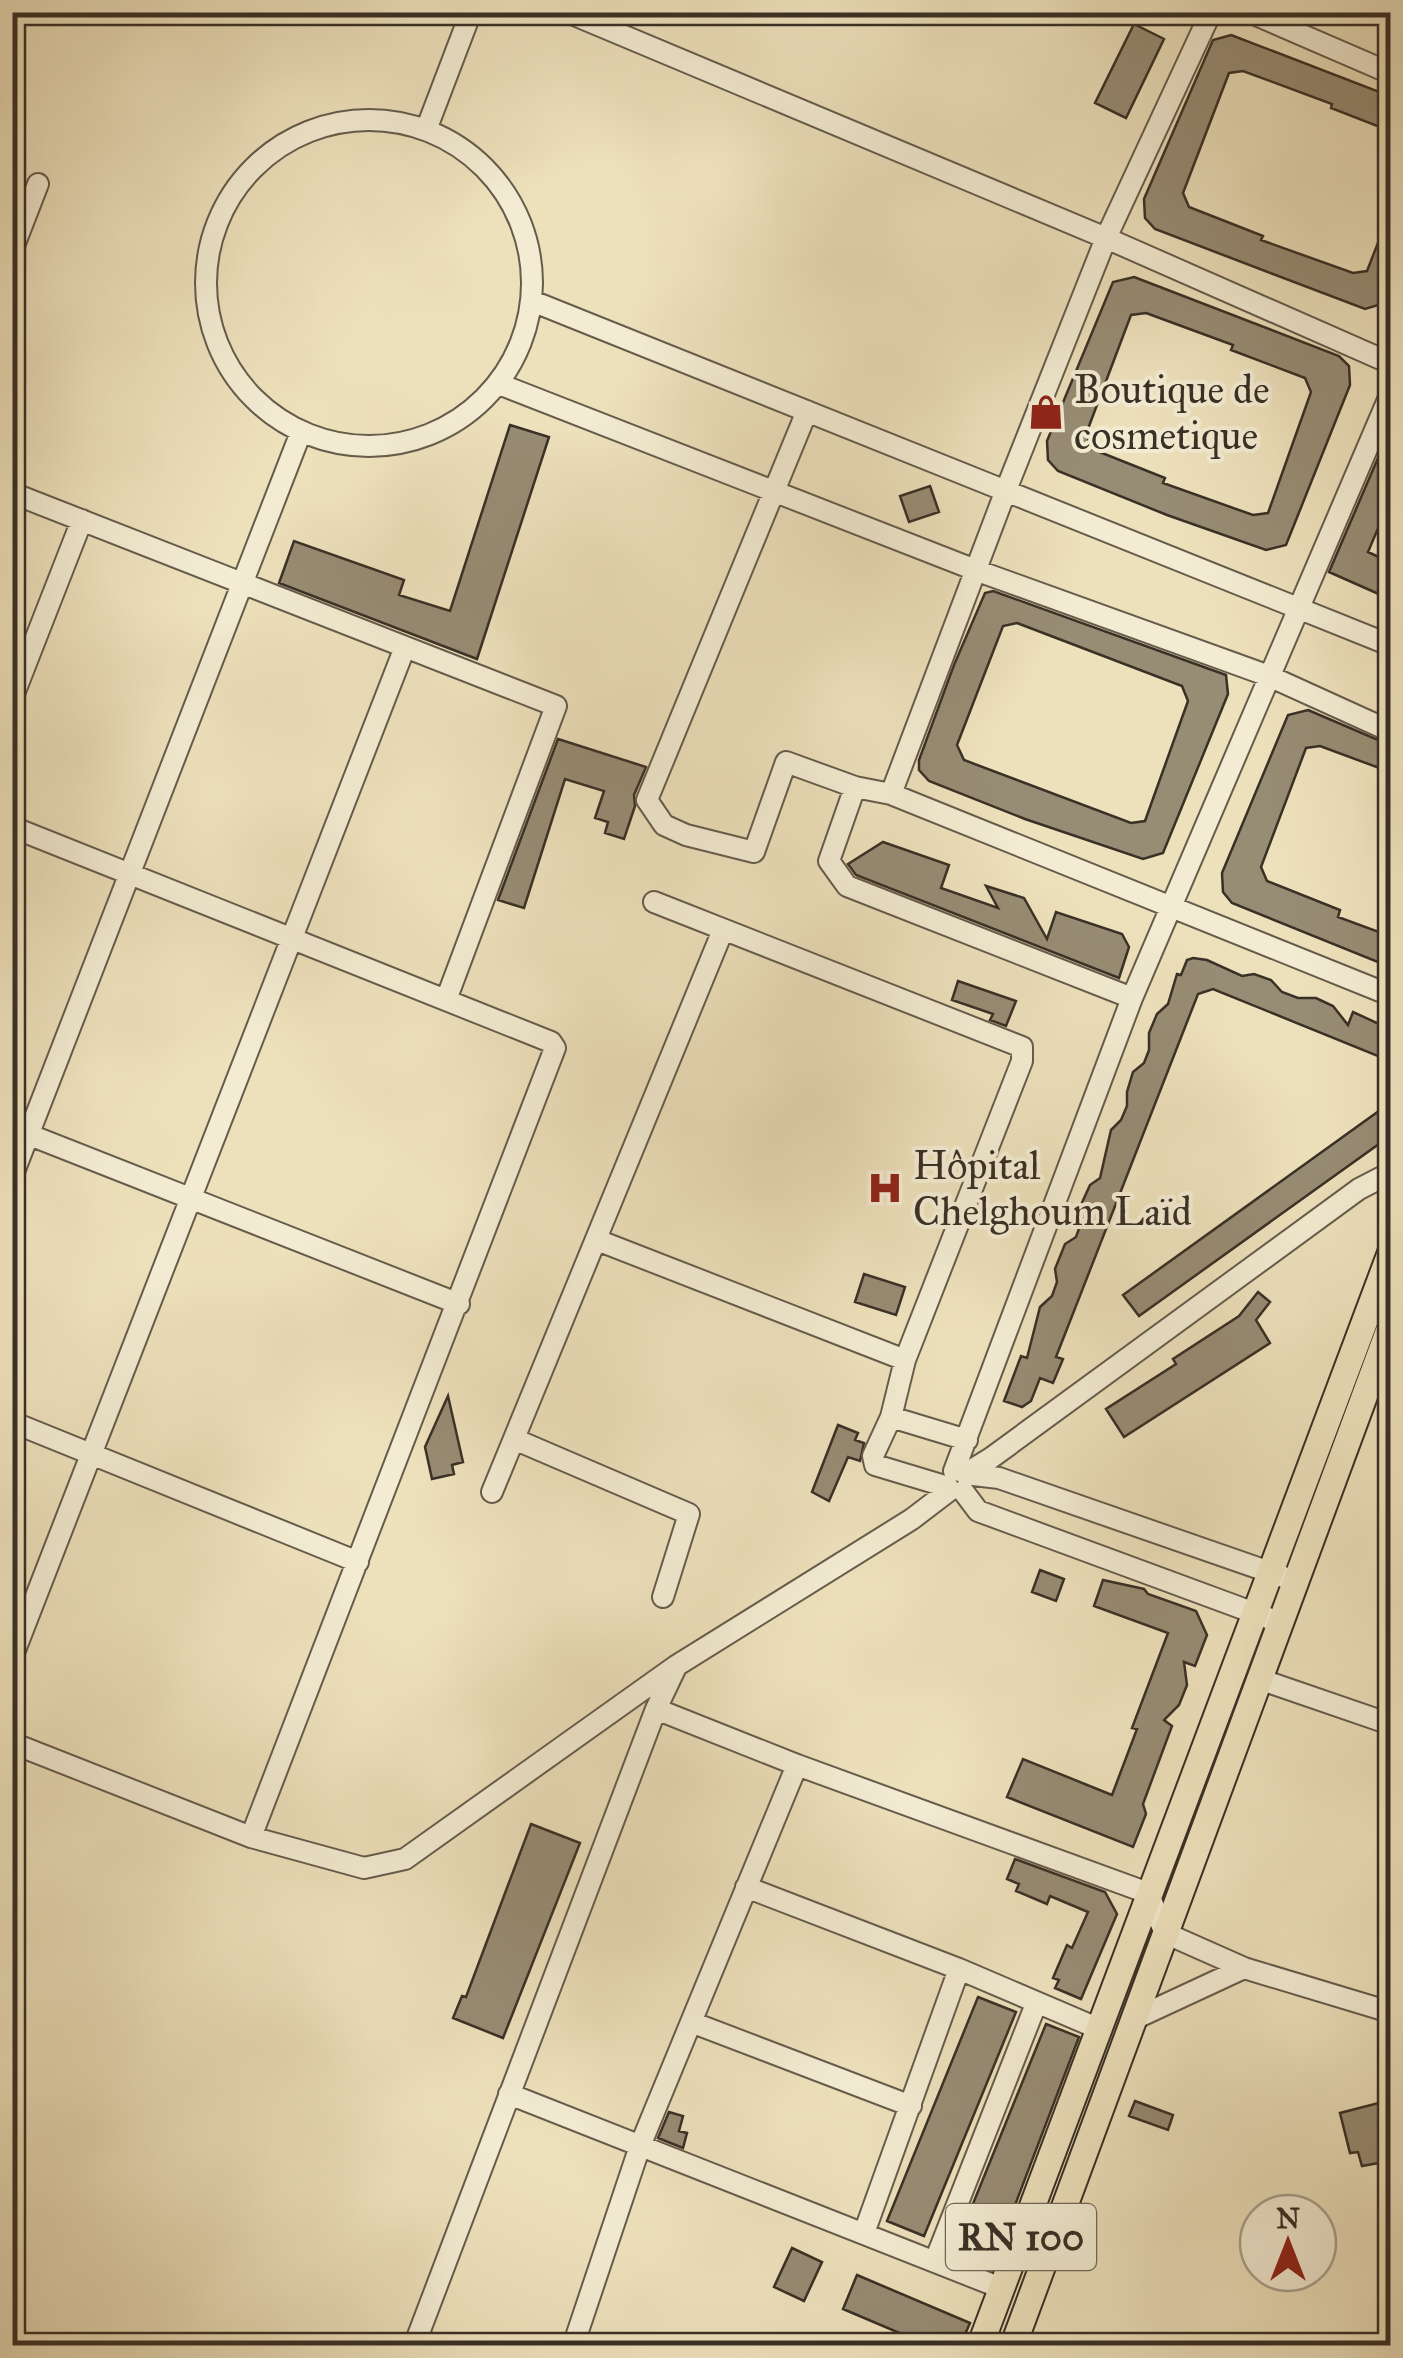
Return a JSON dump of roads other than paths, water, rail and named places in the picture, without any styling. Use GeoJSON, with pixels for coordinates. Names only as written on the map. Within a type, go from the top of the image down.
{"type":"FeatureCollection","features":[{"type":"Feature","properties":{"kind":"main road"},"geometry":{"type":"LineString","coordinates":[[1013,2346],[1262,1680],[1273,1572],[1390,1254]]}},
{"type":"Feature","properties":{"kind":"main road"},"geometry":{"type":"LineString","coordinates":[[1097,2028],[1148,1893],[1270,1618],[1298,1582],[1390,1327]]}},
{"type":"Feature","properties":{"kind":"main road","name":"RN 100"},"geometry":{"type":"LineString","coordinates":[[980,2346],[1097,2028]]}},
{"type":"Feature","properties":{"kind":"street"},"geometry":{"type":"LineString","coordinates":[[426,130],[471,12]]}},
{"type":"Feature","properties":{"kind":"street"},"geometry":{"type":"LineString","coordinates":[[567,12],[1390,362]]}},
{"type":"Feature","properties":{"kind":"street"},"geometry":{"type":"LineString","coordinates":[[890,794],[1106,238],[1211,12]]}},
{"type":"Feature","properties":{"kind":"street"},"geometry":{"type":"LineString","coordinates":[[1249,12],[1390,74]]}},
{"type":"Feature","properties":{"kind":"street"},"geometry":{"type":"LineString","coordinates":[[355,120],[391,121],[426,130],[454,143],[500,184],[528,240],[533,270],[532,302],[521,345],[498,384],[473,410],[442,429],[408,442],[372,446],[336,443],[301,432],[275,417],[233,374],[218,348],[205,290],[207,260],[217,223],[235,189],[258,162],[320,127],[355,120]]}},
{"type":"Feature","properties":{"kind":"street"},"geometry":{"type":"LineString","coordinates":[[12,250],[38,184]]}},
{"type":"Feature","properties":{"kind":"street"},"geometry":{"type":"LineString","coordinates":[[532,302],[1390,645]]}},
{"type":"Feature","properties":{"kind":"street"},"geometry":{"type":"LineString","coordinates":[[498,384],[978,570],[1269,676],[1390,731]]}},
{"type":"Feature","properties":{"kind":"street"},"geometry":{"type":"LineString","coordinates":[[956,1482],[967,1440],[1132,998],[1269,676],[1302,608],[1390,394]]}},
{"type":"Feature","properties":{"kind":"street"},"geometry":{"type":"LineString","coordinates":[[807,411],[647,800],[664,825],[686,835],[754,852],[786,762],[855,787],[890,794],[1390,995]]}},
{"type":"Feature","properties":{"kind":"street"},"geometry":{"type":"LineString","coordinates":[[12,1178],[21,1131],[130,874],[301,432]]}},
{"type":"Feature","properties":{"kind":"street"},"geometry":{"type":"LineString","coordinates":[[12,494],[556,706],[446,1000]]}},
{"type":"Feature","properties":{"kind":"street"},"geometry":{"type":"LineString","coordinates":[[12,699],[82,520]]}},
{"type":"Feature","properties":{"kind":"street"},"geometry":{"type":"LineString","coordinates":[[12,1658],[404,647]]}},
{"type":"Feature","properties":{"kind":"street"},"geometry":{"type":"LineString","coordinates":[[855,787],[829,861],[846,886],[1132,998]]}},
{"type":"Feature","properties":{"kind":"street"},"geometry":{"type":"LineString","coordinates":[[12,827],[551,1042],[556,1048],[251,1837]]}},
{"type":"Feature","properties":{"kind":"street"},"geometry":{"type":"LineString","coordinates":[[654,902],[1022,1047],[1022,1062],[905,1360],[891,1417],[873,1456],[875,1465],[956,1482],[978,1511]]}},
{"type":"Feature","properties":{"kind":"street"},"geometry":{"type":"LineString","coordinates":[[492,1492],[723,930]]}},
{"type":"Feature","properties":{"kind":"street"},"geometry":{"type":"LineString","coordinates":[[21,1131],[459,1304]]}},
{"type":"Feature","properties":{"kind":"street"},"geometry":{"type":"LineString","coordinates":[[12,1743],[251,1837],[364,1868],[405,1859],[676,1666],[912,1520],[956,1482],[995,1468],[1360,1189],[1390,1174]]}},
{"type":"Feature","properties":{"kind":"street"},"geometry":{"type":"LineString","coordinates":[[597,1240],[905,1360]]}},
{"type":"Feature","properties":{"kind":"street"},"geometry":{"type":"LineString","coordinates":[[977,1414],[995,1468]]}},
{"type":"Feature","properties":{"kind":"street"},"geometry":{"type":"LineString","coordinates":[[891,1417],[967,1440]]}},
{"type":"Feature","properties":{"kind":"street"},"geometry":{"type":"LineString","coordinates":[[12,1422],[358,1562]]}},
{"type":"Feature","properties":{"kind":"street"},"geometry":{"type":"LineString","coordinates":[[514,1439],[689,1514],[663,1597]]}},
{"type":"Feature","properties":{"kind":"street"},"geometry":{"type":"LineString","coordinates":[[995,1468],[1298,1582]]}},
{"type":"Feature","properties":{"kind":"street"},"geometry":{"type":"LineString","coordinates":[[912,1520],[954,1506],[978,1511],[1270,1618]]}},
{"type":"Feature","properties":{"kind":"street"},"geometry":{"type":"LineString","coordinates":[[414,2346],[656,1709],[676,1666]]}},
{"type":"Feature","properties":{"kind":"street"},"geometry":{"type":"LineString","coordinates":[[1262,1680],[1390,1724]]}},
{"type":"Feature","properties":{"kind":"street"},"geometry":{"type":"LineString","coordinates":[[656,1709],[797,1765],[1148,1893],[1166,1933],[1244,1968],[1390,2012]]}},
{"type":"Feature","properties":{"kind":"street"},"geometry":{"type":"LineString","coordinates":[[573,2346],[640,2146],[797,1765]]}},
{"type":"Feature","properties":{"kind":"street"},"geometry":{"type":"LineString","coordinates":[[746,1887],[960,1969],[1097,2028]]}},
{"type":"Feature","properties":{"kind":"street"},"geometry":{"type":"LineString","coordinates":[[1132,2020],[1244,1968]]}},
{"type":"Feature","properties":{"kind":"street"},"geometry":{"type":"LineString","coordinates":[[864,2234],[960,1969]]}},
{"type":"Feature","properties":{"kind":"street"},"geometry":{"type":"LineString","coordinates":[[935,2261],[1036,2004]]}},
{"type":"Feature","properties":{"kind":"street"},"geometry":{"type":"LineString","coordinates":[[691,2022],[911,2106]]}},
{"type":"Feature","properties":{"kind":"street"},"geometry":{"type":"LineString","coordinates":[[509,2094],[1001,2288]]}},
{"type":"Feature","properties":{"kind":"place","name":"Boutique de cosmetique"},"geometry":{"type":"Point","coordinates":[1046,412]}},
{"type":"Feature","properties":{"kind":"place","name":"Hôpital Chelghoum Laïd"},"geometry":{"type":"Point","coordinates":[885,1188]}}]}
